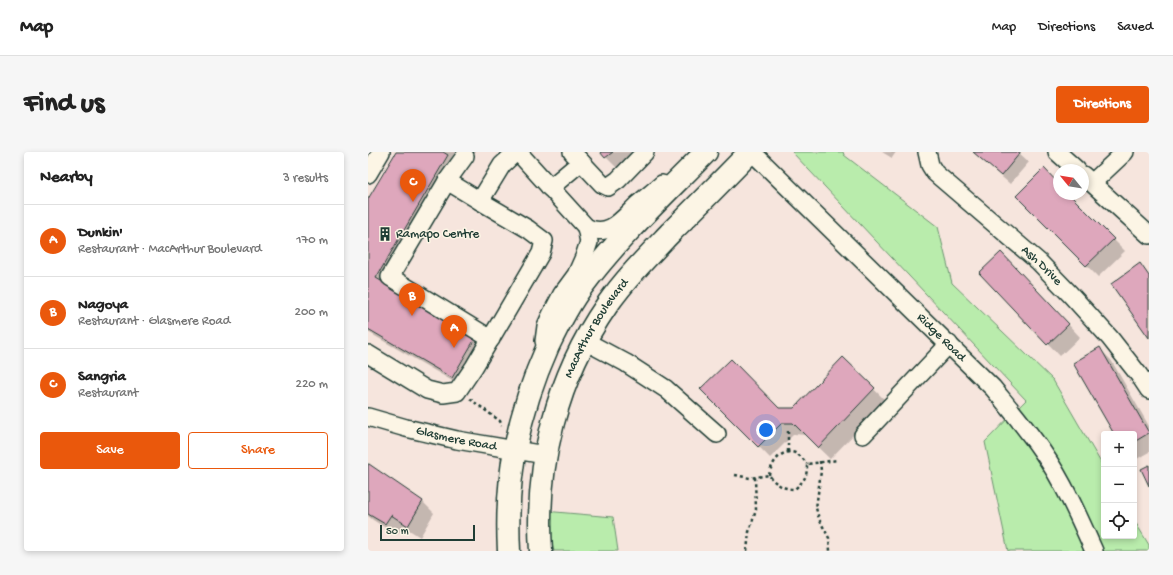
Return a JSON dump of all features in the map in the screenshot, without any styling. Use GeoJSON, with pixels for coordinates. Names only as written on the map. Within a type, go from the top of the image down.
{"type":"FeatureCollection","features":[{"type":"Feature","properties":{"kind":"main road"},"geometry":{"type":"LineString","coordinates":[[509,551],[509,490],[514,450],[524,408],[538,368],[558,326],[582,286],[611,250],[706,152]]}},
{"type":"Feature","properties":{"kind":"main road","name":"MacArthur Boulevard"},"geometry":{"type":"LineString","coordinates":[[541,551],[539,528],[545,455],[554,417],[567,380],[585,341],[608,304],[635,270],[751,152]]}},
{"type":"Feature","properties":{"kind":"street"},"geometry":{"type":"LineString","coordinates":[[368,174],[381,152]]}},
{"type":"Feature","properties":{"kind":"street"},"geometry":{"type":"LineString","coordinates":[[480,201],[502,165],[517,152],[586,227],[594,231],[606,230],[617,225],[639,203],[663,183],[682,176]]}},
{"type":"Feature","properties":{"kind":"street"},"geometry":{"type":"LineString","coordinates":[[550,188],[576,157],[602,184],[608,187],[618,180],[645,152]]}},
{"type":"Feature","properties":{"kind":"street","name":"Ridge Road"},"geometry":{"type":"LineString","coordinates":[[751,152],[994,388],[1043,452],[1068,494],[1094,551]]}},
{"type":"Feature","properties":{"kind":"street","name":"Ash Drive"},"geometry":{"type":"LineString","coordinates":[[927,152],[930,165],[936,173],[1038,262],[1070,294],[1110,338],[1149,390]]}},
{"type":"Feature","properties":{"kind":"street"},"geometry":{"type":"LineString","coordinates":[[1057,152],[1070,164]]}},
{"type":"Feature","properties":{"kind":"street"},"geometry":{"type":"LineString","coordinates":[[1089,178],[1125,152]]}},
{"type":"Feature","properties":{"kind":"street"},"geometry":{"type":"LineString","coordinates":[[464,153],[390,277],[491,339]]}},
{"type":"Feature","properties":{"kind":"street"},"geometry":{"type":"LineString","coordinates":[[1089,180],[1149,235]]}},
{"type":"Feature","properties":{"kind":"street"},"geometry":{"type":"LineString","coordinates":[[368,354],[427,390],[443,394],[457,392],[491,339],[541,253],[544,241],[528,229],[447,182]]}},
{"type":"Feature","properties":{"kind":"street"},"geometry":{"type":"LineString","coordinates":[[546,351],[543,339],[546,326],[562,294],[576,275],[584,257],[589,242],[586,227]]}},
{"type":"Feature","properties":{"kind":"street"},"geometry":{"type":"LineString","coordinates":[[585,341],[626,363],[666,389],[717,434]]}},
{"type":"Feature","properties":{"kind":"street"},"geometry":{"type":"LineString","coordinates":[[864,435],[949,344]]}},
{"type":"Feature","properties":{"kind":"street","name":"Glasmere Road"},"geometry":{"type":"LineString","coordinates":[[368,417],[433,435],[491,447],[545,455]]}},
{"type":"Feature","properties":{"kind":"path"},"geometry":{"type":"LineString","coordinates":[[458,390],[500,422],[502,426]]}},
{"type":"Feature","properties":{"kind":"path"},"geometry":{"type":"LineString","coordinates":[[788,431],[788,452]]}},
{"type":"Feature","properties":{"kind":"path"},"geometry":{"type":"LineString","coordinates":[[788,452],[796,453],[807,464],[807,474],[796,488],[787,489],[781,487],[773,481],[769,475],[770,467],[776,459],[788,452]]}},
{"type":"Feature","properties":{"kind":"path"},"geometry":{"type":"LineString","coordinates":[[807,464],[838,460]]}},
{"type":"Feature","properties":{"kind":"path"},"geometry":{"type":"LineString","coordinates":[[820,461],[821,471],[816,508],[819,519],[828,538],[830,551]]}},
{"type":"Feature","properties":{"kind":"path"},"geometry":{"type":"LineString","coordinates":[[735,475],[750,478],[769,475]]}},
{"type":"Feature","properties":{"kind":"path"},"geometry":{"type":"LineString","coordinates":[[747,551],[749,532],[756,510],[755,477]]}},
{"type":"Feature","properties":{"kind":"green space"},"geometry":{"type":"Polygon","coordinates":[[[792,152],[843,152],[844,155],[938,227],[952,283],[1053,380],[1101,463],[1101,539],[1137,539],[1137,525],[1149,545],[1149,551],[1008,551],[985,442],[1026,400],[792,152]]]}},
{"type":"Feature","properties":{"kind":"green space"},"geometry":{"type":"Polygon","coordinates":[[[544,511],[613,517],[618,551],[554,551],[544,511]]]}},
{"type":"Feature","properties":{"kind":"building","name":"Ramapo Centre"},"geometry":{"type":"Polygon","coordinates":[[[396,152],[443,152],[448,155],[376,278],[476,337],[452,378],[368,329],[368,199],[396,152]]]}},
{"type":"Feature","properties":{"kind":"building"},"geometry":{"type":"Polygon","coordinates":[[[600,152],[613,152],[605,158],[600,152]]]}},
{"type":"Feature","properties":{"kind":"building"},"geometry":{"type":"Polygon","coordinates":[[[973,152],[1020,152],[1020,153],[1001,176],[973,152]]]}},
{"type":"Feature","properties":{"kind":"building"},"geometry":{"type":"Polygon","coordinates":[[[1044,168],[1053,178],[1053,200],[1075,200],[1114,239],[1086,266],[1016,196],[1044,168]]]}},
{"type":"Feature","properties":{"kind":"building"},"geometry":{"type":"Polygon","coordinates":[[[1001,252],[1069,324],[1047,345],[979,273],[1001,252]]]}},
{"type":"Feature","properties":{"kind":"building"},"geometry":{"type":"Polygon","coordinates":[[[1140,263],[1149,276],[1149,338],[1111,284],[1140,263]]]}},
{"type":"Feature","properties":{"kind":"building"},"geometry":{"type":"Polygon","coordinates":[[[1100,347],[1149,433],[1137,440],[1137,431],[1112,431],[1073,363],[1100,347]]]}},
{"type":"Feature","properties":{"kind":"building"},"geometry":{"type":"Polygon","coordinates":[[[843,357],[875,388],[818,448],[793,423],[782,423],[758,447],[700,389],[731,359],[779,408],[794,408],[843,357]]]}},
{"type":"Feature","properties":{"kind":"building"},"geometry":{"type":"Polygon","coordinates":[[[368,464],[423,501],[408,526],[391,515],[385,524],[368,514],[368,464]]]}},
{"type":"Feature","properties":{"kind":"building"},"geometry":{"type":"Polygon","coordinates":[[[1149,465],[1149,486],[1141,469],[1149,465]]]}},
{"type":"Feature","properties":{"kind":"place","name":"Sangria"},"geometry":{"type":"Point","coordinates":[413,202]}},
{"type":"Feature","properties":{"kind":"place","name":"Ramapo Centre"},"geometry":{"type":"Point","coordinates":[385,234]}},
{"type":"Feature","properties":{"kind":"place","name":"Nagoya"},"geometry":{"type":"Point","coordinates":[412,316]}},
{"type":"Feature","properties":{"kind":"place","name":"Dunkin'"},"geometry":{"type":"Point","coordinates":[454,348]}}]}
